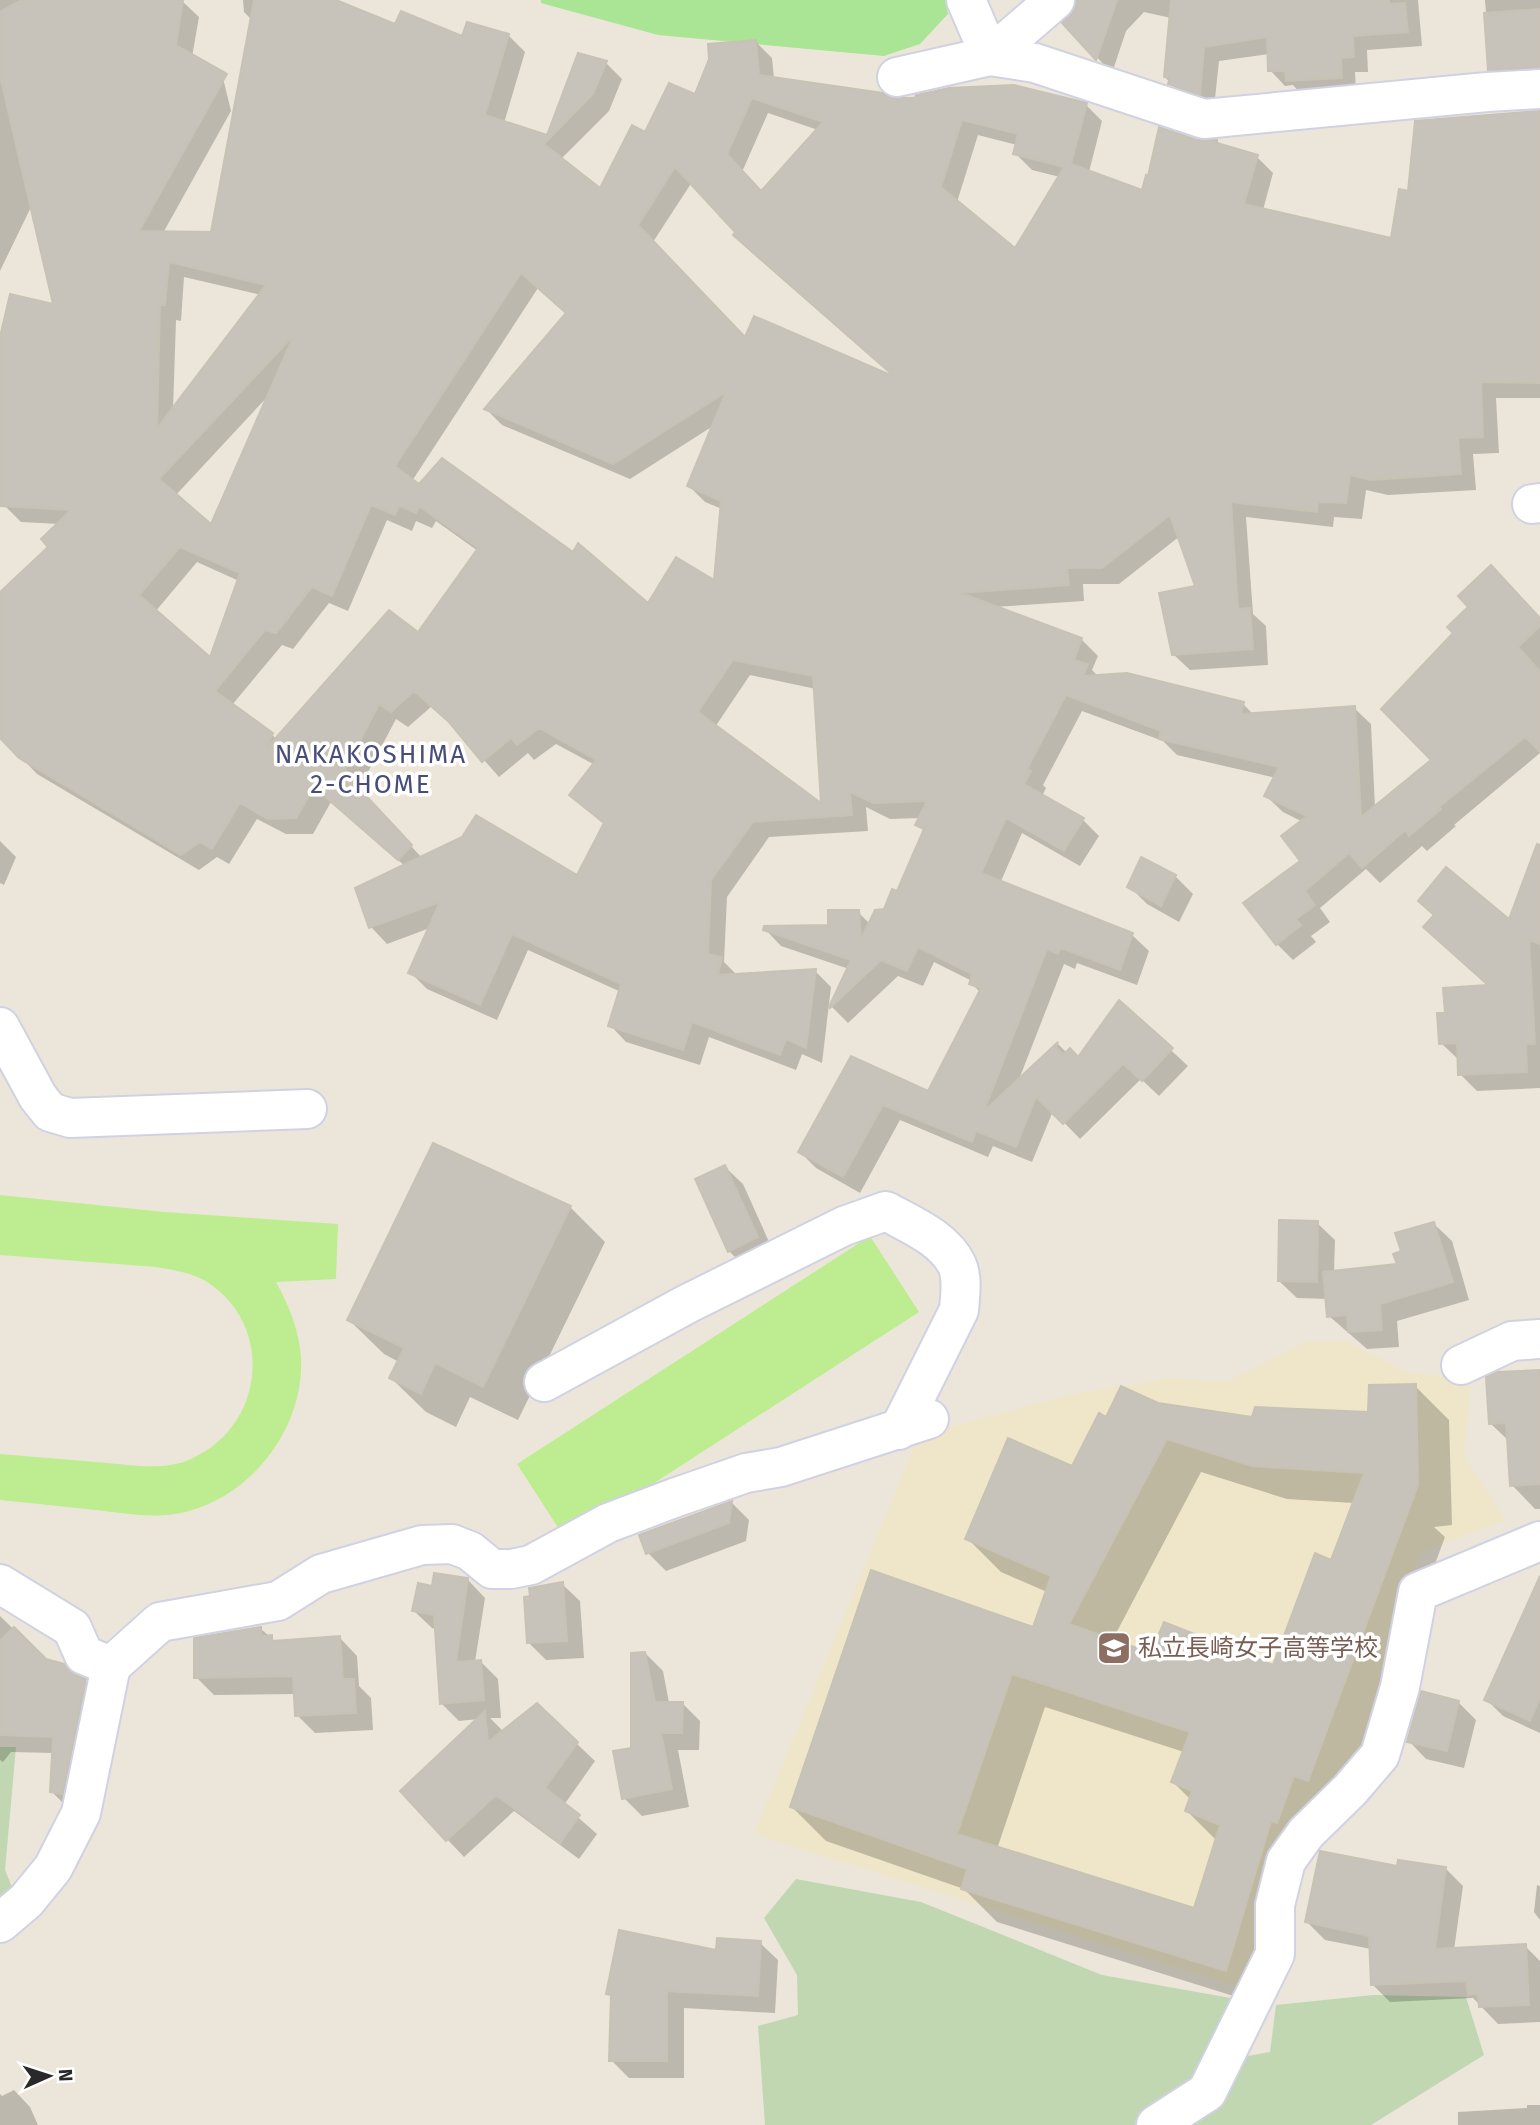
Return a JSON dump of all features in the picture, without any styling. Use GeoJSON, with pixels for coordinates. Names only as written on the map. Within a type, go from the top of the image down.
{"type":"FeatureCollection","features":[{"type":"Feature","properties":{"kind":"street"},"geometry":{"type":"LineString","coordinates":[[966,0],[990,56]]}},
{"type":"Feature","properties":{"kind":"street"},"geometry":{"type":"LineString","coordinates":[[990,56],[1055,0]]}},
{"type":"Feature","properties":{"kind":"street"},"geometry":{"type":"LineString","coordinates":[[897,77],[990,56],[1035,63],[1204,119],[1540,89]]}},
{"type":"Feature","properties":{"kind":"street"},"geometry":{"type":"LineString","coordinates":[[0,1027],[38,1097],[50,1112],[70,1118],[307,1109]]}},
{"type":"Feature","properties":{"kind":"street"},"geometry":{"type":"LineString","coordinates":[[0,1923],[26,1901],[53,1868],[81,1813],[111,1666],[160,1622],[278,1601],[321,1574],[422,1545],[452,1544],[470,1551],[492,1569],[531,1566],[608,1523],[674,1497],[746,1473],[781,1467],[914,1424],[960,1310],[961,1287],[957,1266],[944,1247],[887,1211],[844,1226],[699,1298],[544,1382]]}},
{"type":"Feature","properties":{"kind":"street"},"geometry":{"type":"LineString","coordinates":[[1461,1365],[1512,1340],[1540,1339]]}},
{"type":"Feature","properties":{"kind":"street"},"geometry":{"type":"LineString","coordinates":[[1156,2125],[1207,2092],[1275,1954],[1275,1905],[1286,1861],[1306,1833],[1350,1790],[1380,1755],[1400,1687],[1418,1591],[1540,1541]]}},
{"type":"Feature","properties":{"kind":"street"},"geometry":{"type":"LineString","coordinates":[[0,1584],[72,1628],[84,1655],[111,1666]]}},
{"type":"Feature","properties":{"kind":"shaded area","name":"私立長崎女子高等学校"},"geometry":{"type":"Polygon","coordinates":[[[1305,1342],[1349,1342],[1409,1373],[1471,1379],[1464,1456],[1506,1520],[1418,1554],[1377,1743],[1284,1844],[1269,1953],[1244,1989],[754,1834],[919,1435],[1073,1394],[1170,1378],[1226,1382],[1305,1342]]]}},
{"type":"Feature","properties":{"kind":"green space"},"geometry":{"type":"Polygon","coordinates":[[[541,0],[945,0],[948,14],[920,44],[884,56],[658,35],[541,3],[541,0]]]}},
{"type":"Feature","properties":{"kind":"green space"},"geometry":{"type":"Polygon","coordinates":[[[0,1195],[164,1212],[338,1224],[336,1279],[276,1282],[296,1327],[301,1357],[300,1384],[293,1411],[282,1436],[267,1458],[248,1478],[226,1495],[202,1507],[165,1515],[136,1515],[0,1500],[0,1454],[144,1466],[168,1465],[191,1459],[216,1444],[235,1423],[247,1399],[252,1372],[251,1346],[242,1320],[226,1297],[202,1279],[156,1267],[0,1255],[0,1195]]]}},
{"type":"Feature","properties":{"kind":"green space"},"geometry":{"type":"Polygon","coordinates":[[[870,1236],[919,1312],[566,1540],[517,1464],[870,1236]]]}},
{"type":"Feature","properties":{"kind":"green space"},"geometry":{"type":"Polygon","coordinates":[[[0,1747],[16,1747],[5,1870],[14,1892],[0,1907],[0,1747]]]}},
{"type":"Feature","properties":{"kind":"green space"},"geometry":{"type":"Polygon","coordinates":[[[796,1879],[921,1902],[1102,1975],[1236,1999],[1196,2081],[1144,2125],[765,2125],[758,2026],[798,2015],[797,1975],[764,1918],[796,1879]]]}},
{"type":"Feature","properties":{"kind":"green space"},"geometry":{"type":"Polygon","coordinates":[[[1373,1995],[1466,1997],[1484,2055],[1371,2125],[1180,2125],[1242,2057],[1270,2052],[1276,2005],[1373,1995]]]}},
{"type":"Feature","properties":{"kind":"building"},"geometry":{"type":"Polygon","coordinates":[[[21,0],[183,0],[176,45],[227,74],[139,231],[211,232],[254,0],[336,0],[395,24],[401,11],[462,36],[467,22],[509,34],[485,115],[547,135],[578,53],[607,61],[593,94],[544,144],[600,188],[632,125],[645,132],[669,83],[695,94],[709,59],[708,44],[756,40],[759,75],[883,93],[891,98],[915,98],[916,95],[949,88],[1014,85],[1087,103],[1071,164],[1142,190],[1146,175],[1148,176],[1159,127],[1197,140],[1217,140],[1217,143],[1258,155],[1244,204],[1391,238],[1399,189],[1408,191],[1415,121],[1540,111],[1540,383],[1481,382],[1483,437],[1458,438],[1461,474],[1371,480],[1350,475],[1346,503],[1318,502],[1317,512],[1231,502],[1238,609],[1250,608],[1253,649],[1172,655],[1159,593],[1195,586],[1170,515],[1102,568],[1067,568],[1069,585],[961,593],[1082,638],[1074,660],[1088,664],[1083,676],[1127,673],[1244,702],[1241,714],[1355,706],[1361,817],[1431,760],[1381,709],[1453,633],[1447,627],[1468,607],[1458,596],[1491,565],[1540,618],[1540,626],[1518,647],[1540,671],[1540,752],[1525,737],[1439,807],[1441,809],[1409,836],[1405,830],[1362,868],[1349,853],[1305,891],[1315,905],[1296,919],[1301,925],[1276,945],[1243,903],[1300,861],[1281,836],[1307,816],[1264,796],[1279,767],[1159,739],[1161,731],[1066,695],[1027,769],[1031,771],[1024,784],[1084,818],[1064,851],[1006,818],[981,873],[1133,933],[1120,970],[1061,948],[1058,954],[1047,949],[984,1111],[1058,1042],[1056,1047],[1063,1055],[1070,1048],[1078,1057],[1119,1000],[1173,1048],[1142,1081],[1123,1064],[1063,1124],[1036,1097],[1016,1147],[976,1131],[972,1142],[883,1105],[843,1177],[798,1152],[851,1056],[928,1091],[981,988],[969,984],[972,974],[918,947],[907,971],[881,960],[830,1008],[851,960],[763,930],[764,926],[828,925],[828,910],[859,910],[861,939],[875,910],[884,909],[892,889],[897,891],[924,829],[915,825],[927,801],[873,803],[850,792],[852,815],[753,822],[711,880],[708,954],[722,957],[718,975],[816,969],[806,1048],[786,1039],[780,1055],[692,1022],[683,1050],[608,1026],[621,984],[512,934],[480,1005],[408,973],[440,902],[369,928],[355,888],[462,837],[476,815],[577,875],[604,823],[569,795],[596,760],[539,728],[517,745],[511,738],[482,762],[449,722],[414,691],[391,712],[379,704],[344,772],[412,845],[398,860],[314,787],[296,818],[268,819],[240,803],[212,849],[200,842],[181,855],[19,758],[0,738],[0,592],[48,547],[41,539],[71,510],[0,506],[0,337],[10,294],[53,304],[0,76],[0,12],[21,0]],[[752,98],[727,154],[761,191],[823,122],[752,98]],[[962,120],[941,187],[1015,248],[1064,167],[1013,154],[1018,134],[962,120]],[[675,167],[638,225],[745,337],[754,316],[895,377],[733,235],[735,232],[675,167]],[[169,262],[165,305],[160,305],[157,428],[266,285],[169,262]],[[521,273],[395,466],[419,484],[442,458],[573,552],[578,543],[648,603],[676,557],[714,580],[721,501],[687,486],[726,392],[613,464],[484,409],[566,313],[521,273]],[[294,335],[159,479],[211,524],[294,335]],[[371,505],[332,596],[312,587],[276,633],[265,630],[215,691],[273,733],[266,749],[389,610],[418,632],[478,548],[419,506],[416,513],[399,506],[395,515],[371,505]],[[180,547],[139,595],[210,657],[240,573],[180,547]],[[733,660],[698,712],[821,803],[813,676],[733,660]]]}},
{"type":"Feature","properties":{"kind":"building"},"geometry":{"type":"Polygon","coordinates":[[[1076,0],[1117,0],[1096,60],[1062,23],[1075,8],[1076,0]]]}},
{"type":"Feature","properties":{"kind":"building"},"geometry":{"type":"Polygon","coordinates":[[[1171,0],[1389,0],[1389,4],[1405,3],[1408,32],[1353,36],[1354,57],[1341,58],[1342,78],[1286,81],[1285,71],[1268,71],[1267,37],[1204,47],[1200,95],[1168,84],[1170,78],[1164,77],[1171,0]]]}},
{"type":"Feature","properties":{"kind":"building"},"geometry":{"type":"Polygon","coordinates":[[[1540,9],[1540,67],[1488,70],[1484,13],[1540,9]]]}},
{"type":"Feature","properties":{"kind":"building"},"geometry":{"type":"Polygon","coordinates":[[[1537,844],[1540,845],[1540,944],[1529,940],[1535,1044],[1526,1044],[1527,1072],[1458,1075],[1457,1043],[1439,1044],[1437,1013],[1445,1013],[1443,988],[1488,985],[1423,927],[1434,915],[1418,901],[1446,867],[1509,919],[1537,844]]]}},
{"type":"Feature","properties":{"kind":"building"},"geometry":{"type":"Polygon","coordinates":[[[1141,857],[1176,875],[1161,906],[1127,887],[1141,857]]]}},
{"type":"Feature","properties":{"kind":"building"},"geometry":{"type":"Polygon","coordinates":[[[433,1143],[571,1206],[483,1387],[435,1363],[421,1394],[389,1378],[404,1348],[347,1320],[433,1143]]]}},
{"type":"Feature","properties":{"kind":"building"},"geometry":{"type":"Polygon","coordinates":[[[725,1165],[758,1237],[728,1252],[695,1179],[725,1165]]]}},
{"type":"Feature","properties":{"kind":"building"},"geometry":{"type":"Polygon","coordinates":[[[1279,1220],[1318,1221],[1317,1282],[1278,1281],[1279,1220]]]}},
{"type":"Feature","properties":{"kind":"building"},"geometry":{"type":"Polygon","coordinates":[[[1434,1222],[1453,1282],[1380,1304],[1382,1330],[1348,1332],[1347,1315],[1327,1317],[1323,1272],[1397,1264],[1393,1254],[1401,1251],[1395,1233],[1434,1222]]]}},
{"type":"Feature","properties":{"kind":"building"},"geometry":{"type":"Polygon","coordinates":[[[1540,1370],[1540,1484],[1510,1486],[1506,1423],[1489,1424],[1486,1377],[1497,1372],[1540,1370]]]}},
{"type":"Feature","properties":{"kind":"building"},"geometry":{"type":"Polygon","coordinates":[[[1416,1384],[1418,1485],[1308,1781],[1294,1776],[1277,1823],[1271,1821],[1226,1971],[961,1889],[967,1869],[790,1807],[871,1570],[1033,1627],[1051,1576],[965,1539],[1008,1438],[1072,1466],[1099,1413],[1106,1417],[1121,1386],[1158,1403],[1252,1417],[1255,1407],[1368,1412],[1369,1385],[1416,1384]],[[1167,1439],[1069,1624],[1151,1653],[1164,1622],[1273,1665],[1315,1553],[1331,1560],[1364,1473],[1252,1466],[1167,1439]],[[1012,1674],[957,1834],[1194,1908],[1220,1825],[1185,1811],[1192,1791],[1171,1782],[1190,1732],[1012,1674]]]}},
{"type":"Feature","properties":{"kind":"building"},"geometry":{"type":"Polygon","coordinates":[[[732,1501],[729,1523],[646,1554],[639,1535],[732,1501]]]}},
{"type":"Feature","properties":{"kind":"building"},"geometry":{"type":"Polygon","coordinates":[[[434,1573],[468,1578],[456,1662],[481,1660],[484,1700],[440,1704],[434,1615],[412,1611],[418,1583],[432,1586],[434,1573]]]}},
{"type":"Feature","properties":{"kind":"building"},"geometry":{"type":"Polygon","coordinates":[[[1540,1576],[1540,1698],[1530,1721],[1484,1700],[1540,1576]]]}},
{"type":"Feature","properties":{"kind":"building"},"geometry":{"type":"Polygon","coordinates":[[[563,1582],[567,1641],[527,1643],[524,1597],[530,1596],[529,1588],[563,1582]]]}},
{"type":"Feature","properties":{"kind":"building"},"geometry":{"type":"Polygon","coordinates":[[[14,1627],[46,1659],[64,1664],[75,1675],[86,1679],[62,1794],[50,1792],[53,1737],[0,1735],[0,1641],[14,1627]]]}},
{"type":"Feature","properties":{"kind":"building"},"geometry":{"type":"Polygon","coordinates":[[[261,1627],[261,1636],[272,1635],[272,1641],[340,1636],[343,1679],[354,1679],[356,1713],[295,1716],[293,1676],[194,1678],[194,1638],[261,1627]]]}},
{"type":"Feature","properties":{"kind":"building"},"geometry":{"type":"Polygon","coordinates":[[[645,1652],[655,1702],[683,1702],[682,1733],[661,1733],[672,1789],[622,1799],[613,1751],[631,1748],[631,1653],[645,1652]]]}},
{"type":"Feature","properties":{"kind":"building"},"geometry":{"type":"Polygon","coordinates":[[[1421,1691],[1459,1701],[1447,1751],[1407,1742],[1421,1691]]]}},
{"type":"Feature","properties":{"kind":"building"},"geometry":{"type":"Polygon","coordinates":[[[537,1703],[578,1742],[545,1788],[580,1815],[560,1843],[496,1795],[446,1841],[400,1791],[485,1711],[488,1742],[537,1703]]]}},
{"type":"Feature","properties":{"kind":"building"},"geometry":{"type":"Polygon","coordinates":[[[1320,1851],[1397,1866],[1398,1860],[1446,1867],[1435,1949],[1526,1944],[1529,2005],[1479,2007],[1478,1994],[1468,1995],[1466,1981],[1371,1985],[1369,1936],[1305,1922],[1320,1851]]]}},
{"type":"Feature","properties":{"kind":"building"},"geometry":{"type":"Polygon","coordinates":[[[619,1930],[716,1950],[717,1938],[761,1941],[758,1996],[667,1991],[667,2061],[609,2061],[611,1995],[606,1994],[619,1930]]]}},
{"type":"Feature","properties":{"kind":"place","name":"私立長崎女子高等学校"},"geometry":{"type":"Point","coordinates":[1114,1648]}},
{"type":"Feature","properties":{"kind":"district","name":"NAKAKOSHIMA 2-CHOME"},"geometry":{"type":"Point","coordinates":[371,769]}}]}
